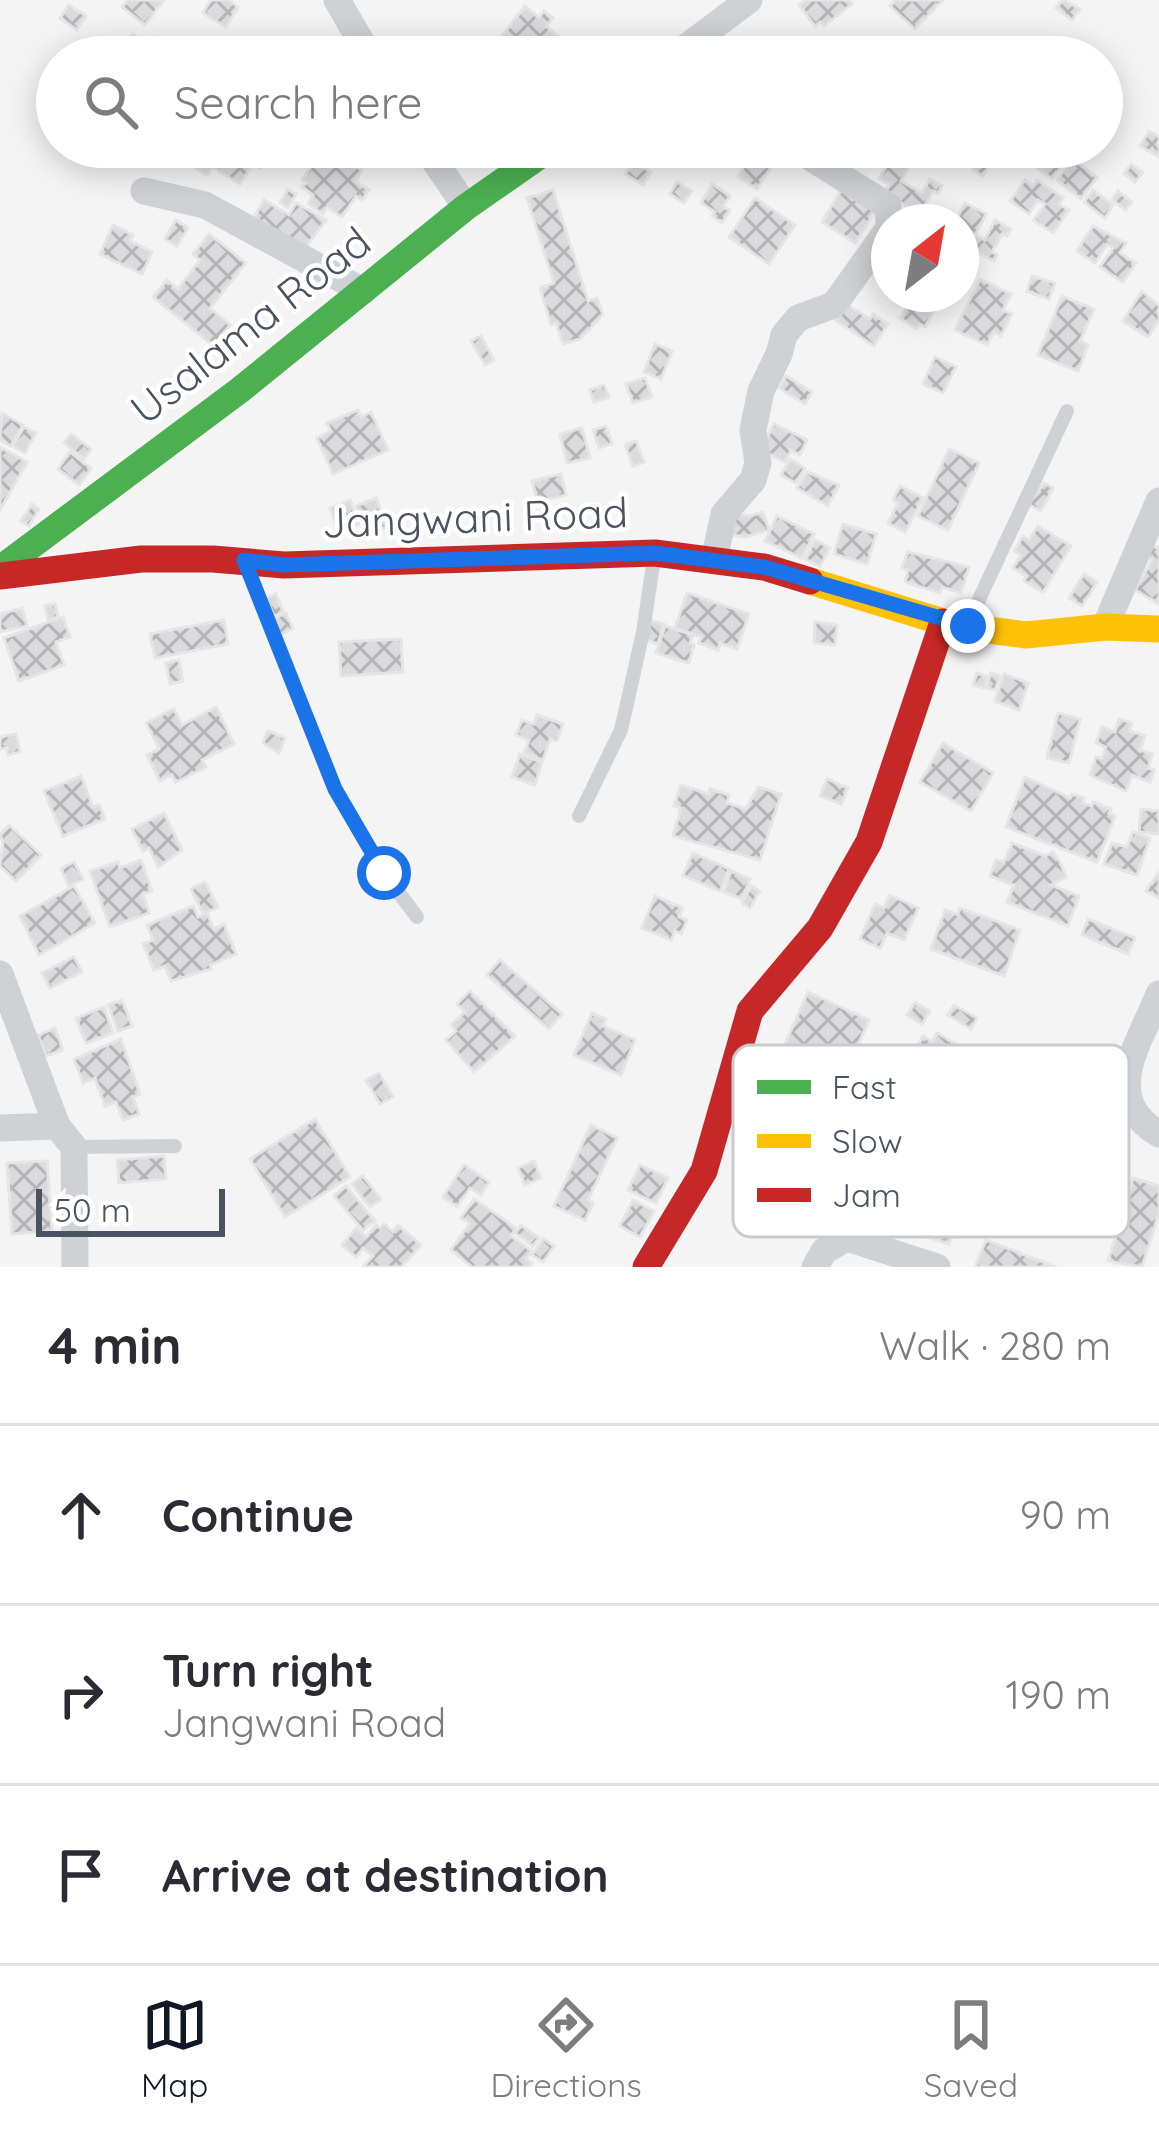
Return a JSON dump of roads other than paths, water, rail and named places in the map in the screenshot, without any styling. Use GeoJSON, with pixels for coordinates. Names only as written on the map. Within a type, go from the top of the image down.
{"type":"FeatureCollection","features":[{"type":"Feature","properties":{"kind":"street"},"geometry":{"type":"LineString","coordinates":[[337,0],[358,36]]}},
{"type":"Feature","properties":{"kind":"street"},"geometry":{"type":"LineString","coordinates":[[701,36],[749,0]]}},
{"type":"Feature","properties":{"kind":"street"},"geometry":{"type":"LineString","coordinates":[[439,168],[466,207]]}},
{"type":"Feature","properties":{"kind":"street","name":"Usalama Road"},"geometry":{"type":"LineString","coordinates":[[0,573],[522,168]]}},
{"type":"Feature","properties":{"kind":"street"},"geometry":{"type":"LineString","coordinates":[[827,168],[885,204]]}},
{"type":"Feature","properties":{"kind":"street"},"geometry":{"type":"LineString","coordinates":[[144,191],[205,205],[363,291]]}},
{"type":"Feature","properties":{"kind":"street"},"geometry":{"type":"LineString","coordinates":[[714,560],[724,514],[753,480],[758,463],[753,430],[761,391],[784,334],[798,318],[834,305],[871,251]]}},
{"type":"Feature","properties":{"kind":"street"},"geometry":{"type":"LineString","coordinates":[[1106,627],[1159,501]]}},
{"type":"Feature","properties":{"kind":"street","name":"Jangwani Road"},"geometry":{"type":"LineString","coordinates":[[0,573],[69,562],[244,560],[284,565],[655,553],[764,567],[955,624],[1026,634],[1106,627],[1159,629]]}},
{"type":"Feature","properties":{"kind":"street"},"geometry":{"type":"LineString","coordinates":[[739,1045],[749,1011],[820,928],[869,842],[955,624]]}},
{"type":"Feature","properties":{"kind":"street"},"geometry":{"type":"LineString","coordinates":[[0,974],[66,1137],[74,1267]]}},
{"type":"Feature","properties":{"kind":"street"},"geometry":{"type":"LineString","coordinates":[[1129,1077],[1159,994]]}},
{"type":"Feature","properties":{"kind":"street"},"geometry":{"type":"LineString","coordinates":[[646,1267],[704,1171],[733,1068]]}},
{"type":"Feature","properties":{"kind":"street"},"geometry":{"type":"LineString","coordinates":[[1129,1106],[1136,1118],[1159,1134]]}},
{"type":"Feature","properties":{"kind":"street"},"geometry":{"type":"LineString","coordinates":[[0,1128],[66,1137]]}},
{"type":"Feature","properties":{"kind":"street"},"geometry":{"type":"LineString","coordinates":[[815,1267],[824,1251],[848,1238],[937,1267]]}},
{"type":"Feature","properties":{"kind":"lane"},"geometry":{"type":"LineString","coordinates":[[955,624],[1067,411]]}},
{"type":"Feature","properties":{"kind":"lane"},"geometry":{"type":"LineString","coordinates":[[579,816],[621,730],[655,553]]}},
{"type":"Feature","properties":{"kind":"lane"},"geometry":{"type":"LineString","coordinates":[[244,560],[335,789],[384,873],[417,917]]}},
{"type":"Feature","properties":{"kind":"lane"},"geometry":{"type":"LineString","coordinates":[[66,1137],[175,1146]]}}]}
